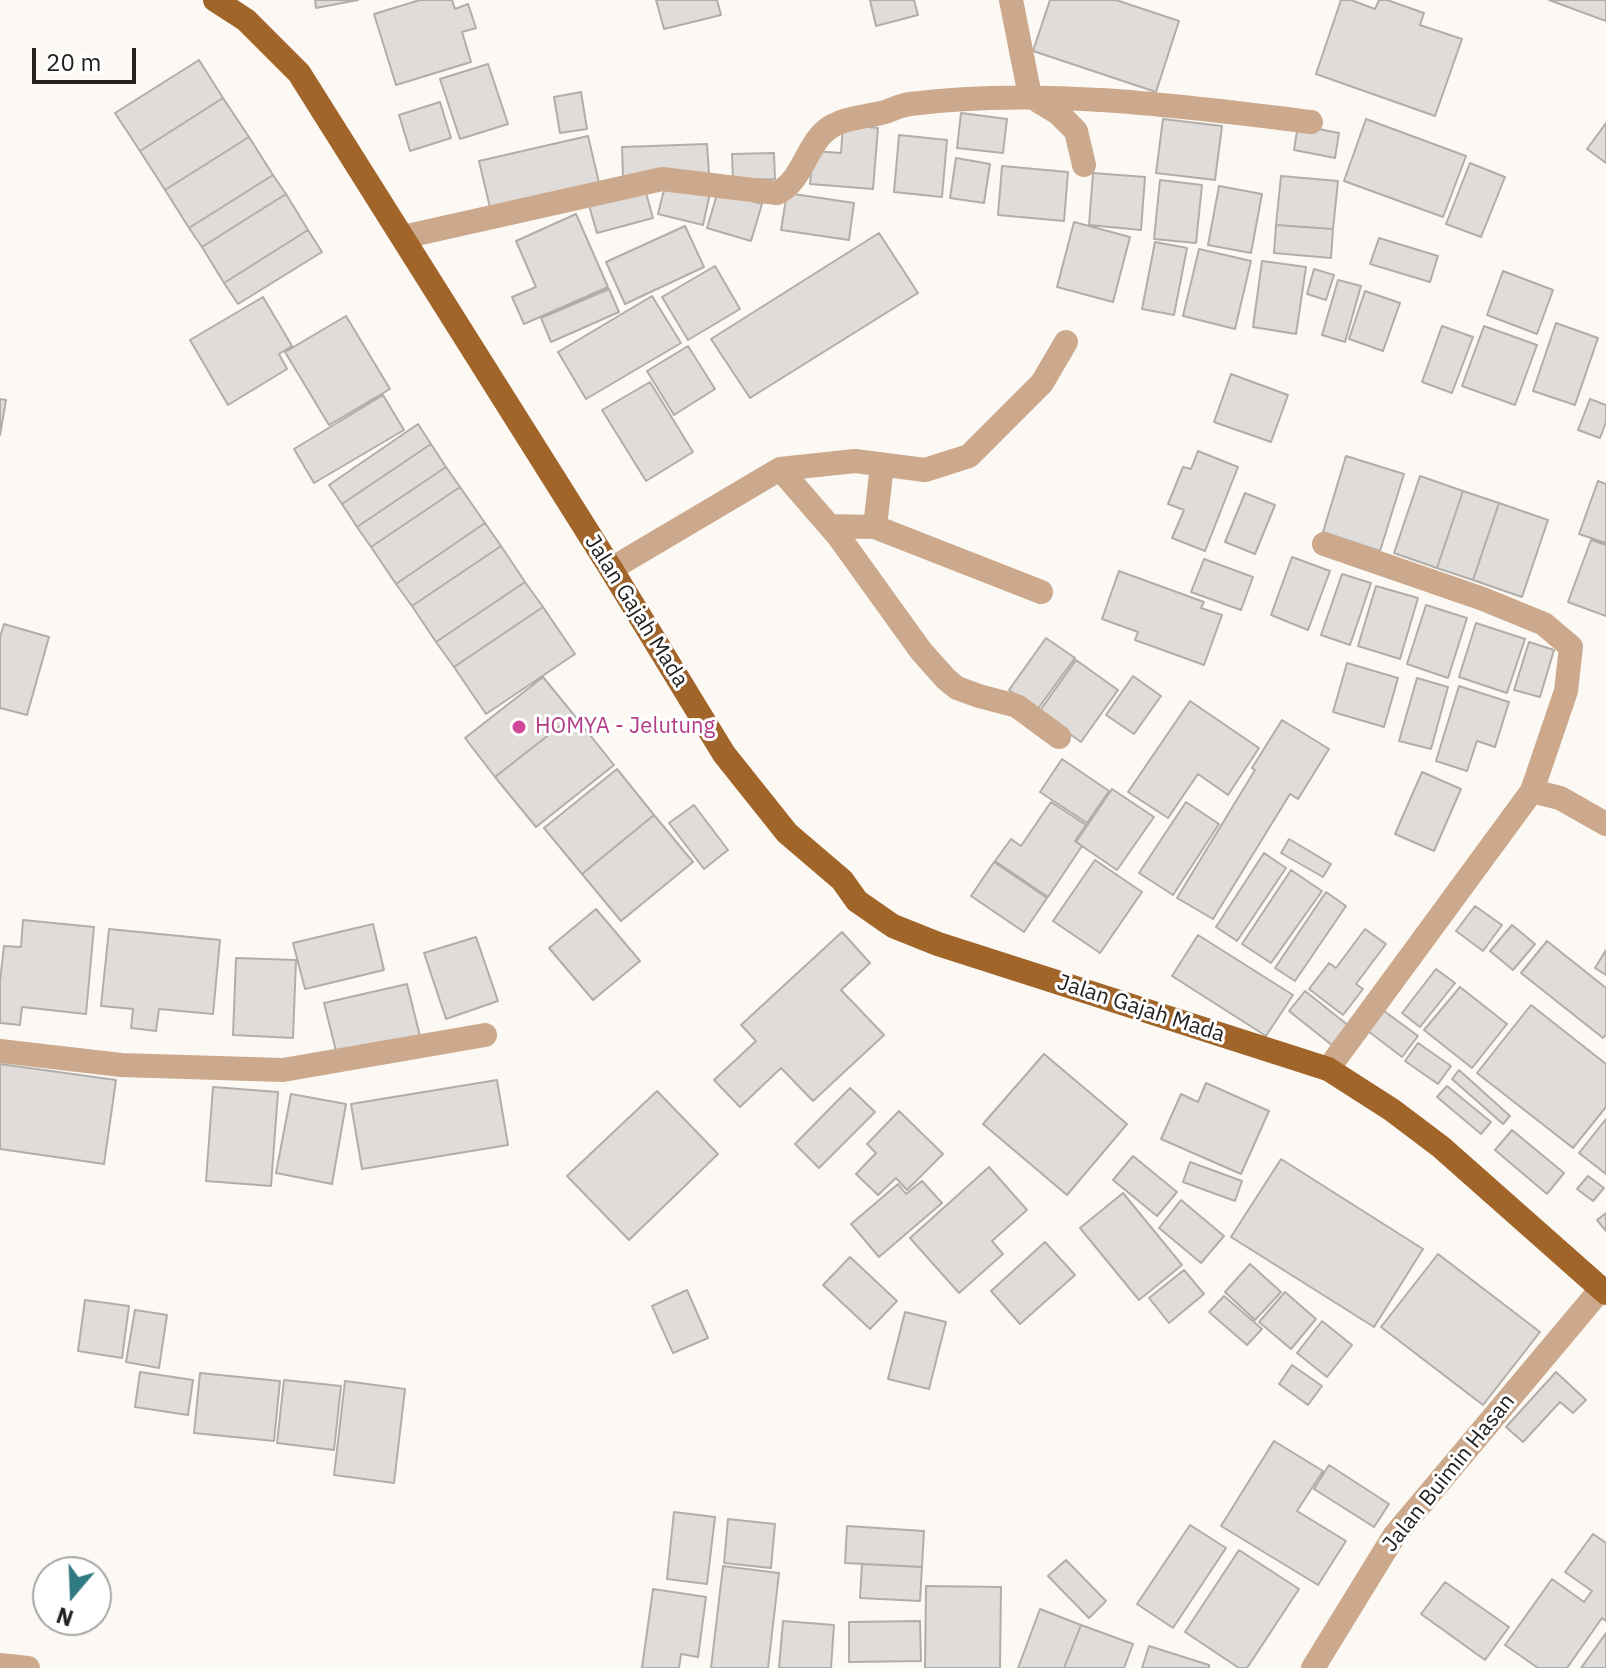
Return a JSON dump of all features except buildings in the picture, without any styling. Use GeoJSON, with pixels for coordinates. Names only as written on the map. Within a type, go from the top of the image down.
{"type":"FeatureCollection","features":[{"type":"Feature","properties":{"kind":"main road","name":"Jalan Gajah Mada"},"geometry":{"type":"LineString","coordinates":[[215,0],[246,20],[299,73],[724,754],[787,833],[842,880],[857,901],[893,926],[938,944],[1328,1069],[1392,1110],[1441,1147],[1604,1291]]}},
{"type":"Feature","properties":{"kind":"street"},"geometry":{"type":"LineString","coordinates":[[1011,0],[1030,96],[1058,113],[1076,131],[1084,165]]}},
{"type":"Feature","properties":{"kind":"street"},"geometry":{"type":"LineString","coordinates":[[403,237],[662,179],[777,193],[789,187],[813,145],[830,126],[907,104],[1030,96],[1225,111],[1311,122]]}},
{"type":"Feature","properties":{"kind":"street"},"geometry":{"type":"LineString","coordinates":[[611,569],[780,469],[855,461],[925,470],[969,456],[1042,383],[1066,342]]}},
{"type":"Feature","properties":{"kind":"street"},"geometry":{"type":"LineString","coordinates":[[875,527],[882,465]]}},
{"type":"Feature","properties":{"kind":"street"},"geometry":{"type":"LineString","coordinates":[[780,469],[830,526],[921,651],[946,679],[957,688],[1017,706],[1059,737]]}},
{"type":"Feature","properties":{"kind":"street"},"geometry":{"type":"LineString","coordinates":[[830,526],[875,527],[1041,592]]}},
{"type":"Feature","properties":{"kind":"street"},"geometry":{"type":"LineString","coordinates":[[1324,544],[1483,599],[1544,624],[1571,647],[1566,691],[1532,791],[1328,1069]]}},
{"type":"Feature","properties":{"kind":"street"},"geometry":{"type":"LineString","coordinates":[[1532,791],[1560,798],[1606,824]]}},
{"type":"Feature","properties":{"kind":"street"},"geometry":{"type":"LineString","coordinates":[[0,1051],[121,1065],[283,1070],[485,1035]]}},
{"type":"Feature","properties":{"kind":"street","name":"Jalan Buimin Hasan"},"geometry":{"type":"LineString","coordinates":[[1313,1668],[1394,1536],[1604,1291]]}},
{"type":"Feature","properties":{"kind":"street"},"geometry":{"type":"LineString","coordinates":[[0,1665],[28,1668]]}},
{"type":"Feature","properties":{"kind":"place","name":"HOMYA - Jelutung"},"geometry":{"type":"Point","coordinates":[519,727]}}]}
